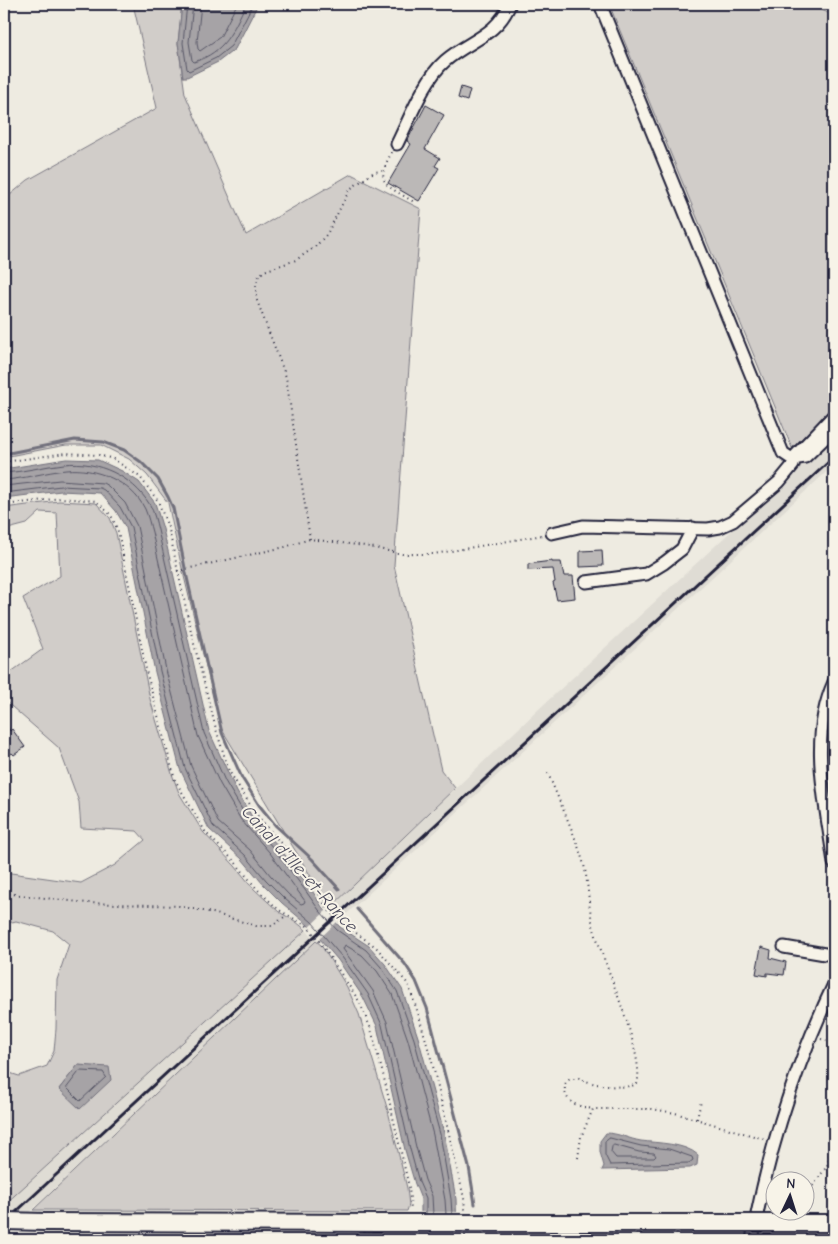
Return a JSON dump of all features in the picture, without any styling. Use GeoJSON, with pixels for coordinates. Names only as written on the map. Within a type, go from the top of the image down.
{"type":"FeatureCollection","features":[{"type":"Feature","properties":{"kind":"highway"},"geometry":{"type":"LineString","coordinates":[[4,1221],[834,1223]]}},
{"type":"Feature","properties":{"kind":"street"},"geometry":{"type":"LineString","coordinates":[[397,144],[430,80],[438,69],[445,61],[492,30],[504,17],[510,4]]}},
{"type":"Feature","properties":{"kind":"street"},"geometry":{"type":"LineString","coordinates":[[600,4],[783,453],[786,457],[795,460],[805,457],[834,430]]}},
{"type":"Feature","properties":{"kind":"street"},"geometry":{"type":"LineString","coordinates":[[552,533],[583,526],[715,528],[733,521],[778,482],[793,465],[796,455],[834,415]]}},
{"type":"Feature","properties":{"kind":"street"},"geometry":{"type":"LineString","coordinates":[[586,582],[646,574],[682,549],[693,528]]}},
{"type":"Feature","properties":{"kind":"street"},"geometry":{"type":"LineString","coordinates":[[834,682],[826,704],[819,747],[834,863]]}},
{"type":"Feature","properties":{"kind":"street"},"geometry":{"type":"LineString","coordinates":[[784,948],[825,954]]}},
{"type":"Feature","properties":{"kind":"street"},"geometry":{"type":"LineString","coordinates":[[752,1240],[773,1142],[785,1103],[811,1035],[834,984]]}},
{"type":"Feature","properties":{"kind":"path"},"geometry":{"type":"LineString","coordinates":[[828,4],[834,7]]}},
{"type":"Feature","properties":{"kind":"path"},"geometry":{"type":"LineString","coordinates":[[397,144],[382,171],[384,180],[388,186],[414,202]]}},
{"type":"Feature","properties":{"kind":"path"},"geometry":{"type":"LineString","coordinates":[[310,539],[286,378],[256,298],[256,285],[258,277],[264,271],[296,260],[315,247],[327,234],[350,189],[374,172],[382,171]]}},
{"type":"Feature","properties":{"kind":"path"},"geometry":{"type":"LineString","coordinates":[[4,462],[66,453],[83,453],[106,457],[125,466],[140,477],[158,501],[169,530],[177,571],[216,730],[232,778],[256,814],[311,879],[327,909],[342,923],[376,947],[408,984],[432,1062],[464,1198],[464,1211]]}},
{"type":"Feature","properties":{"kind":"path"},"geometry":{"type":"LineString","coordinates":[[4,505],[61,498],[96,501],[110,515],[118,531],[147,674],[175,780],[206,833],[235,862],[256,890],[279,910],[304,924],[320,942],[359,1000],[371,1029],[409,1186],[411,1218]]}},
{"type":"Feature","properties":{"kind":"path"},"geometry":{"type":"LineString","coordinates":[[177,571],[285,547],[310,539],[365,546],[402,554],[434,554],[552,533]]}},
{"type":"Feature","properties":{"kind":"path"},"geometry":{"type":"LineString","coordinates":[[548,773],[579,847],[587,878],[593,927],[624,1015],[638,1062],[639,1078],[637,1084],[632,1086],[602,1085],[585,1082],[579,1078],[569,1080],[564,1084],[564,1091],[571,1103],[593,1109],[652,1109],[697,1119],[753,1136]]}},
{"type":"Feature","properties":{"kind":"path"},"geometry":{"type":"LineString","coordinates":[[4,893],[87,903],[178,906],[214,913],[256,926],[266,927],[272,926],[287,915]]}},
{"type":"Feature","properties":{"kind":"path"},"geometry":{"type":"LineString","coordinates":[[811,1035],[834,1042]]}},
{"type":"Feature","properties":{"kind":"path"},"geometry":{"type":"LineString","coordinates":[[697,1119],[701,1101]]}},
{"type":"Feature","properties":{"kind":"path"},"geometry":{"type":"LineString","coordinates":[[578,1158],[581,1137],[593,1109]]}},
{"type":"Feature","properties":{"kind":"path"},"geometry":{"type":"LineString","coordinates":[[816,1181],[827,1166],[834,1129]]}},
{"type":"Feature","properties":{"kind":"path"},"geometry":{"type":"LineString","coordinates":[[465,1230],[465,1240]]}},
{"type":"Feature","properties":{"kind":"shaded area"},"geometry":{"type":"Polygon","coordinates":[[[133,4],[182,4],[178,43],[185,94],[246,235],[351,174],[421,209],[394,565],[441,770],[455,788],[330,908],[221,728],[168,503],[147,475],[129,459],[101,445],[66,445],[4,457],[4,200],[28,180],[157,108],[133,4]]]}},
{"type":"Feature","properties":{"kind":"shaded area"},"geometry":{"type":"Polygon","coordinates":[[[609,4],[810,4],[834,16],[834,407],[792,448],[609,4]]]}},
{"type":"Feature","properties":{"kind":"shaded area"},"geometry":{"type":"Polygon","coordinates":[[[834,436],[834,465],[340,920],[330,908],[540,708],[834,436]]]}},
{"type":"Feature","properties":{"kind":"shaded area"},"geometry":{"type":"Polygon","coordinates":[[[59,501],[96,503],[110,518],[116,533],[150,699],[179,793],[203,832],[254,889],[279,912],[306,930],[4,1205],[4,1071],[19,1076],[47,1066],[54,1051],[57,980],[69,944],[53,931],[16,921],[4,924],[4,872],[81,883],[115,865],[145,840],[137,831],[81,828],[79,802],[59,748],[4,700],[4,677],[43,649],[23,598],[60,576],[57,513],[40,512],[27,524],[4,530],[4,508],[59,501]],[[78,1065],[59,1089],[92,1067],[78,1065]]]}},
{"type":"Feature","properties":{"kind":"shaded area"},"geometry":{"type":"Polygon","coordinates":[[[306,930],[316,941],[4,1236],[4,1205],[306,930]]]}},
{"type":"Feature","properties":{"kind":"shaded area"},"geometry":{"type":"Polygon","coordinates":[[[316,941],[321,945],[347,987],[359,1014],[388,1111],[407,1188],[409,1205],[407,1211],[33,1210],[316,941]]]}},
{"type":"Feature","properties":{"kind":"water"},"geometry":{"type":"Polygon","coordinates":[[[182,4],[258,4],[235,49],[218,62],[187,77],[183,77],[178,43],[182,4]]]}},
{"type":"Feature","properties":{"kind":"water"},"geometry":{"type":"Polygon","coordinates":[[[66,459],[98,460],[122,471],[139,482],[155,503],[163,529],[209,731],[237,792],[251,815],[310,887],[322,907],[340,927],[369,946],[385,964],[402,989],[418,1037],[444,1133],[456,1199],[457,1240],[421,1240],[421,1199],[405,1150],[377,1026],[363,997],[338,960],[308,925],[282,903],[242,859],[209,829],[180,769],[155,672],[126,528],[116,511],[100,493],[61,491],[4,498],[4,469],[66,459]]]}},
{"type":"Feature","properties":{"kind":"water"},"geometry":{"type":"Polygon","coordinates":[[[78,1065],[109,1067],[111,1080],[80,1109],[59,1089],[78,1065]]]}},
{"type":"Feature","properties":{"kind":"water"},"geometry":{"type":"Polygon","coordinates":[[[606,1133],[686,1148],[698,1155],[697,1165],[690,1168],[602,1170],[604,1166],[600,1152],[600,1141],[606,1133]]]}},
{"type":"Feature","properties":{"kind":"pier"},"geometry":{"type":"Polygon","coordinates":[[[328,909],[338,921],[318,940],[308,928],[328,909]]]}},
{"type":"Feature","properties":{"kind":"pier"},"geometry":{"type":"Polygon","coordinates":[[[419,1212],[459,1212],[459,1240],[418,1240],[419,1212]]]}},
{"type":"Feature","properties":{"kind":"building"},"geometry":{"type":"Polygon","coordinates":[[[461,87],[470,90],[467,101],[458,98],[461,87]]]}},
{"type":"Feature","properties":{"kind":"building"},"geometry":{"type":"Polygon","coordinates":[[[426,105],[444,115],[425,149],[440,158],[435,166],[439,168],[419,201],[388,183],[411,144],[407,141],[426,105]]]}},
{"type":"Feature","properties":{"kind":"building"},"geometry":{"type":"Polygon","coordinates":[[[602,550],[603,566],[580,567],[580,551],[602,550]]]}},
{"type":"Feature","properties":{"kind":"building"},"geometry":{"type":"Polygon","coordinates":[[[552,561],[561,562],[564,576],[573,576],[575,598],[557,600],[553,583],[555,582],[553,569],[528,570],[528,564],[552,561]]]}},
{"type":"Feature","properties":{"kind":"building"},"geometry":{"type":"Polygon","coordinates":[[[4,721],[10,731],[12,729],[25,747],[14,755],[12,753],[7,756],[4,752],[4,721]]]}},
{"type":"Feature","properties":{"kind":"building"},"geometry":{"type":"Polygon","coordinates":[[[761,947],[771,950],[770,958],[786,962],[784,975],[767,973],[767,976],[756,974],[761,947]]]}},
{"type":"Feature","properties":{"kind":"waterway","name":"Canal d'Ille-et-Rance"},"geometry":{"type":"LineString","coordinates":[[4,454],[75,440],[103,442],[124,450],[141,462],[158,479],[173,508],[222,733],[242,778],[259,805],[276,826],[312,859],[339,889]]}},
{"type":"Feature","properties":{"kind":"waterway","name":"Canal d'Ille-et-Rance"},"geometry":{"type":"LineString","coordinates":[[357,909],[405,964],[416,981],[427,1008],[469,1167],[475,1204]]}},
{"type":"Feature","properties":{"kind":"railway"},"geometry":{"type":"LineString","coordinates":[[4,1223],[834,457]]}}]}
